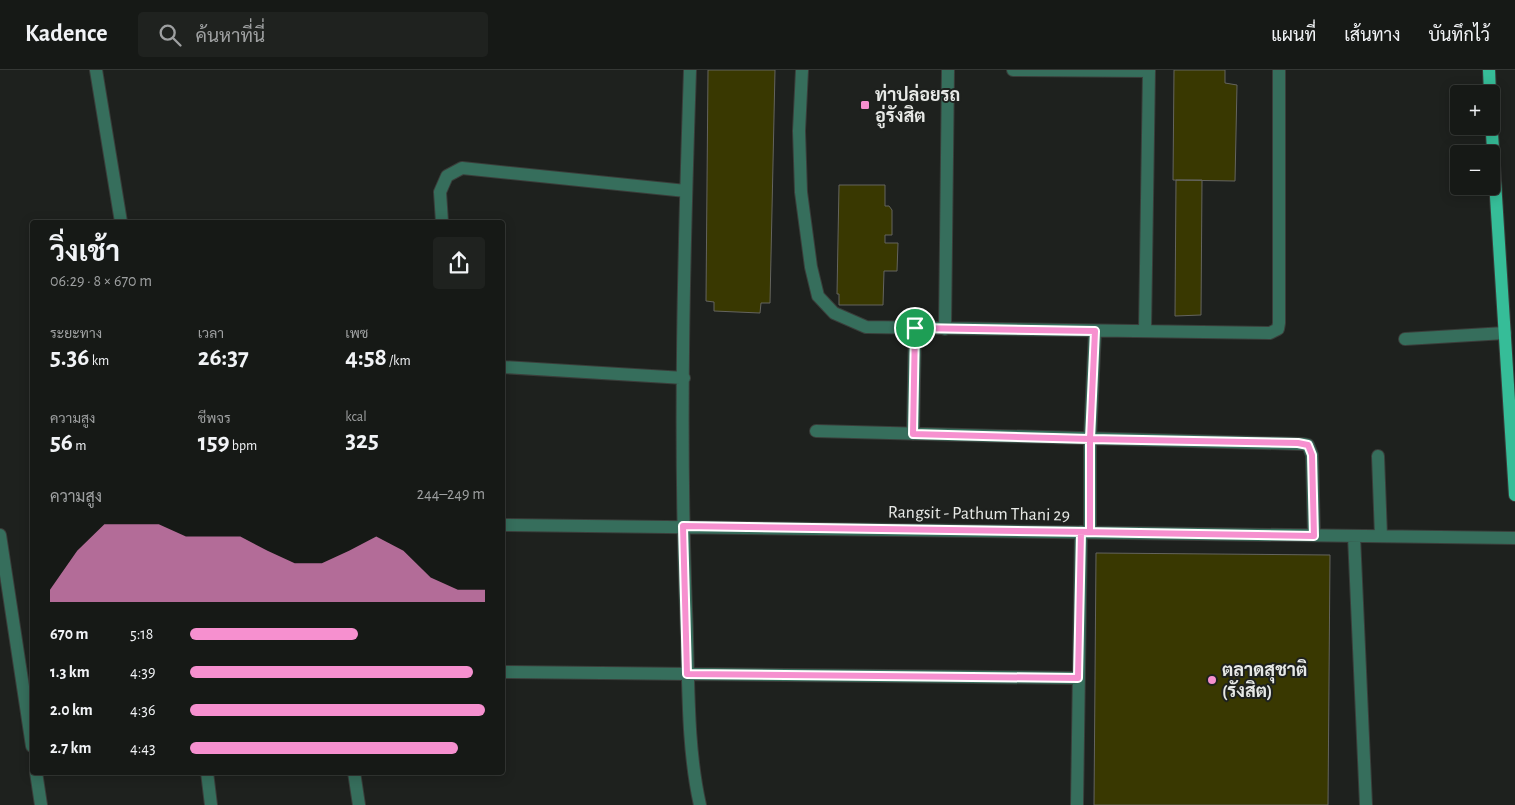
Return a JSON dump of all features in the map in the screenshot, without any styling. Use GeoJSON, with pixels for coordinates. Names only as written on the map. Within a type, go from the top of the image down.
{"type":"FeatureCollection","features":[{"type":"Feature","properties":{"kind":"main road"},"geometry":{"type":"LineString","coordinates":[[1488,70],[1489,85]]}},
{"type":"Feature","properties":{"kind":"main road"},"geometry":{"type":"LineString","coordinates":[[1492,135],[1515,495]]}},
{"type":"Feature","properties":{"kind":"street"},"geometry":{"type":"LineString","coordinates":[[96,70],[121,220]]}},
{"type":"Feature","properties":{"kind":"street"},"geometry":{"type":"LineString","coordinates":[[690,70],[686,191],[683,526],[687,674],[695,779],[700,805]]}},
{"type":"Feature","properties":{"kind":"street"},"geometry":{"type":"LineString","coordinates":[[802,70],[799,131],[801,192],[810,267],[818,296],[834,313],[866,327],[1270,333],[1278,329],[1279,70]]}},
{"type":"Feature","properties":{"kind":"street"},"geometry":{"type":"LineString","coordinates":[[945,328],[948,70]]}},
{"type":"Feature","properties":{"kind":"street"},"geometry":{"type":"LineString","coordinates":[[1013,70],[1149,71],[1145,331]]}},
{"type":"Feature","properties":{"kind":"street"},"geometry":{"type":"LineString","coordinates":[[442,220],[440,192],[447,176],[462,168],[686,191]]}},
{"type":"Feature","properties":{"kind":"street"},"geometry":{"type":"LineString","coordinates":[[913,434],[915,328]]}},
{"type":"Feature","properties":{"kind":"street"},"geometry":{"type":"LineString","coordinates":[[1077,805],[1078,678],[1095,331]]}},
{"type":"Feature","properties":{"kind":"street"},"geometry":{"type":"LineString","coordinates":[[1405,339],[1505,333]]}},
{"type":"Feature","properties":{"kind":"street"},"geometry":{"type":"LineString","coordinates":[[505,366],[684,378]]}},
{"type":"Feature","properties":{"kind":"street"},"geometry":{"type":"LineString","coordinates":[[816,431],[1298,443],[1308,445],[1312,455],[1314,536]]}},
{"type":"Feature","properties":{"kind":"street"},"geometry":{"type":"LineString","coordinates":[[1378,456],[1381,536]]}},
{"type":"Feature","properties":{"kind":"street","name":"Rangsit - Pathum Thani 29"},"geometry":{"type":"LineString","coordinates":[[505,525],[1515,538]]}},
{"type":"Feature","properties":{"kind":"street"},"geometry":{"type":"LineString","coordinates":[[0,535],[30,733]]}},
{"type":"Feature","properties":{"kind":"street"},"geometry":{"type":"LineString","coordinates":[[1354,536],[1366,805]]}},
{"type":"Feature","properties":{"kind":"street"},"geometry":{"type":"LineString","coordinates":[[505,672],[1078,678]]}},
{"type":"Feature","properties":{"kind":"street"},"geometry":{"type":"LineString","coordinates":[[36,775],[41,805]]}},
{"type":"Feature","properties":{"kind":"street"},"geometry":{"type":"LineString","coordinates":[[207,775],[211,805]]}},
{"type":"Feature","properties":{"kind":"street"},"geometry":{"type":"LineString","coordinates":[[354,775],[359,805]]}},
{"type":"Feature","properties":{"kind":"building"},"geometry":{"type":"Polygon","coordinates":[[[708,70],[775,70],[770,303],[761,303],[760,313],[714,311],[714,302],[706,301],[708,70]]]}},
{"type":"Feature","properties":{"kind":"building"},"geometry":{"type":"Polygon","coordinates":[[[1174,70],[1225,70],[1225,83],[1237,85],[1235,181],[1173,180],[1174,70]]]}},
{"type":"Feature","properties":{"kind":"building"},"geometry":{"type":"Polygon","coordinates":[[[1176,180],[1202,180],[1201,315],[1175,316],[1176,180]]]}},
{"type":"Feature","properties":{"kind":"building"},"geometry":{"type":"Polygon","coordinates":[[[839,185],[885,185],[885,206],[889,206],[892,210],[892,235],[885,235],[885,243],[898,243],[897,271],[884,271],[883,305],[839,305],[839,294],[837,294],[839,185]]]}},
{"type":"Feature","properties":{"kind":"building","name":"ตลาดสุชาติ (รังสิต)"},"geometry":{"type":"Polygon","coordinates":[[[1096,553],[1330,555],[1328,805],[1094,805],[1096,553]]]}},
{"type":"Feature","properties":{"kind":"place","name":"ท่าปล่อยรถ อู่รังสิต"},"geometry":{"type":"Point","coordinates":[865,105]}},
{"type":"Feature","properties":{"kind":"place","name":"ตลาดสุชาติ (รังสิต)"},"geometry":{"type":"Point","coordinates":[1212,680]}},
{"type":"Feature","properties":{"kind":"route"},"geometry":{"type":"LineString","coordinates":[[915,328],[913,434],[1090,439],[1090,532],[683,526],[687,615],[687,674],[1078,678],[1081,532],[1314,536],[1312,455],[1308,445],[1298,443],[1090,439],[1095,331],[915,328]]}}]}
